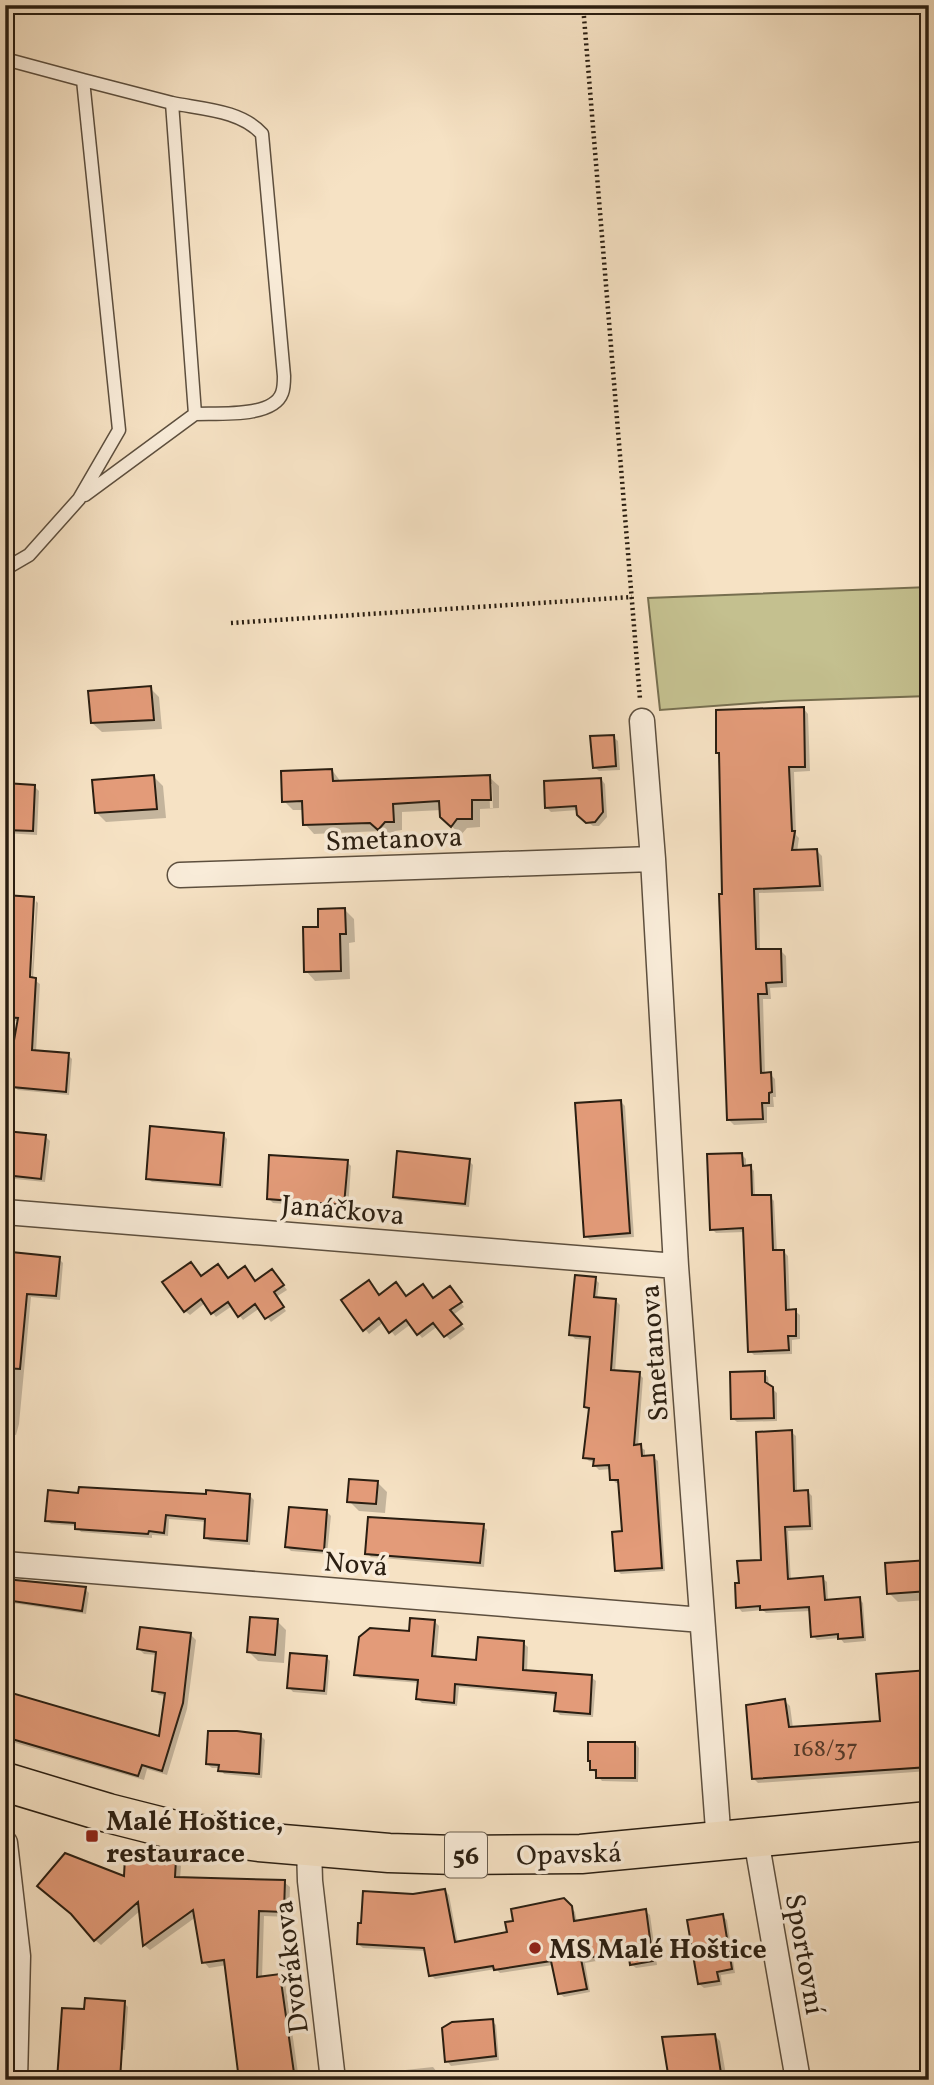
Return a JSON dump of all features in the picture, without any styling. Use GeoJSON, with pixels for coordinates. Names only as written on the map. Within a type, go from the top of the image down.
{"type":"FeatureCollection","features":[{"type":"Feature","properties":{"kind":"main road","name":"Opavská"},"geometry":{"type":"LineString","coordinates":[[6,1790],[217,1838],[309,1847],[456,1855],[569,1855],[719,1843],[929,1821]]}},
{"type":"Feature","properties":{"kind":"street","name":"Smetanova"},"geometry":{"type":"LineString","coordinates":[[642,721],[653,859],[676,1266],[719,1843]]}},
{"type":"Feature","properties":{"kind":"street","name":"Smetanova"},"geometry":{"type":"LineString","coordinates":[[180,875],[653,859]]}},
{"type":"Feature","properties":{"kind":"street","name":"Janáčkova"},"geometry":{"type":"LineString","coordinates":[[5,1212],[676,1266]]}},
{"type":"Feature","properties":{"kind":"street","name":"Nová"},"geometry":{"type":"LineString","coordinates":[[5,1564],[702,1620]]}},
{"type":"Feature","properties":{"kind":"street","name":"Sportovní"},"geometry":{"type":"LineString","coordinates":[[756,1839],[798,2080]]}},
{"type":"Feature","properties":{"kind":"street"},"geometry":{"type":"LineString","coordinates":[[5,1843],[18,1956],[15,2080]]}},
{"type":"Feature","properties":{"kind":"street","name":"Dvořákova"},"geometry":{"type":"LineString","coordinates":[[309,1847],[310,1881],[333,2080]]}},
{"type":"Feature","properties":{"kind":"lane"},"geometry":{"type":"LineString","coordinates":[[5,59],[172,103],[242,117],[256,126],[262,134],[284,376],[282,393],[275,404],[259,411],[195,414],[79,499]]}},
{"type":"Feature","properties":{"kind":"lane"},"geometry":{"type":"LineString","coordinates":[[5,569],[29,555],[79,499],[119,430],[83,80]]}},
{"type":"Feature","properties":{"kind":"lane"},"geometry":{"type":"LineString","coordinates":[[172,103],[195,414]]}},
{"type":"Feature","properties":{"kind":"path"},"geometry":{"type":"LineString","coordinates":[[583,5],[642,721]]}},
{"type":"Feature","properties":{"kind":"path"},"geometry":{"type":"LineString","coordinates":[[231,624],[632,597]]}},
{"type":"Feature","properties":{"kind":"shaded area"},"geometry":{"type":"Polygon","coordinates":[[[929,587],[929,696],[781,701],[660,710],[648,598],[929,587]]]}},
{"type":"Feature","properties":{"kind":"building"},"geometry":{"type":"Polygon","coordinates":[[[151,686],[154,720],[91,723],[88,691],[151,686]]]}},
{"type":"Feature","properties":{"kind":"building"},"geometry":{"type":"Polygon","coordinates":[[[804,707],[805,767],[789,767],[792,831],[795,831],[792,850],[817,849],[820,886],[754,889],[756,949],[781,949],[782,982],[766,983],[767,994],[758,994],[761,1073],[771,1072],[772,1092],[769,1093],[769,1103],[762,1103],[763,1119],[727,1120],[716,710],[804,707]]]}},
{"type":"Feature","properties":{"kind":"building"},"geometry":{"type":"Polygon","coordinates":[[[614,735],[616,766],[593,768],[590,736],[614,735]]]}},
{"type":"Feature","properties":{"kind":"building"},"geometry":{"type":"Polygon","coordinates":[[[332,769],[333,781],[490,775],[491,800],[472,800],[472,819],[457,819],[451,827],[440,817],[439,801],[393,804],[394,822],[385,822],[378,830],[370,823],[303,825],[302,801],[282,802],[281,771],[332,769]]]}},
{"type":"Feature","properties":{"kind":"building"},"geometry":{"type":"Polygon","coordinates":[[[154,775],[157,809],[95,813],[92,780],[154,775]]]}},
{"type":"Feature","properties":{"kind":"building"},"geometry":{"type":"Polygon","coordinates":[[[601,778],[603,812],[595,822],[586,823],[577,815],[576,806],[545,808],[544,781],[601,778]]]}},
{"type":"Feature","properties":{"kind":"building"},"geometry":{"type":"Polygon","coordinates":[[[5,783],[35,785],[33,831],[5,830],[5,783]]]}},
{"type":"Feature","properties":{"kind":"building"},"geometry":{"type":"Polygon","coordinates":[[[5,895],[34,897],[30,977],[36,978],[32,1050],[69,1053],[66,1092],[12,1087],[11,1057],[18,1018],[5,1017],[5,895]]]}},
{"type":"Feature","properties":{"kind":"building"},"geometry":{"type":"Polygon","coordinates":[[[345,908],[346,934],[340,934],[341,971],[304,972],[303,927],[318,927],[318,909],[345,908]]]}},
{"type":"Feature","properties":{"kind":"building"},"geometry":{"type":"Polygon","coordinates":[[[621,1100],[630,1233],[584,1237],[575,1103],[621,1100]]]}},
{"type":"Feature","properties":{"kind":"building"},"geometry":{"type":"Polygon","coordinates":[[[150,1126],[224,1133],[220,1185],[146,1179],[150,1126]]]}},
{"type":"Feature","properties":{"kind":"building"},"geometry":{"type":"Polygon","coordinates":[[[5,1131],[46,1135],[41,1179],[5,1175],[5,1131]]]}},
{"type":"Feature","properties":{"kind":"building"},"geometry":{"type":"Polygon","coordinates":[[[397,1151],[470,1159],[465,1204],[393,1197],[397,1151]]]}},
{"type":"Feature","properties":{"kind":"building"},"geometry":{"type":"Polygon","coordinates":[[[742,1153],[743,1166],[751,1165],[752,1195],[771,1195],[773,1250],[784,1250],[786,1310],[796,1309],[796,1336],[788,1336],[789,1350],[748,1352],[743,1228],[710,1230],[707,1154],[742,1153]]]}},
{"type":"Feature","properties":{"kind":"building"},"geometry":{"type":"Polygon","coordinates":[[[269,1155],[348,1160],[344,1205],[267,1199],[269,1155]]]}},
{"type":"Feature","properties":{"kind":"building"},"geometry":{"type":"Polygon","coordinates":[[[11,1252],[60,1257],[56,1296],[27,1294],[20,1369],[5,1368],[5,1305],[11,1252]]]}},
{"type":"Feature","properties":{"kind":"building"},"geometry":{"type":"Polygon","coordinates":[[[191,1262],[201,1276],[218,1264],[228,1278],[245,1266],[255,1281],[272,1269],[284,1285],[274,1292],[284,1307],[265,1319],[255,1304],[238,1317],[228,1302],[211,1314],[201,1299],[184,1312],[162,1282],[191,1262]]]}},
{"type":"Feature","properties":{"kind":"building"},"geometry":{"type":"Polygon","coordinates":[[[575,1275],[596,1277],[594,1297],[616,1299],[611,1370],[640,1372],[634,1445],[641,1444],[642,1456],[654,1455],[662,1568],[615,1571],[612,1532],[622,1531],[618,1480],[610,1480],[609,1465],[593,1466],[594,1459],[583,1458],[589,1408],[584,1407],[590,1337],[569,1335],[575,1275]]]}},
{"type":"Feature","properties":{"kind":"building"},"geometry":{"type":"Polygon","coordinates":[[[369,1280],[379,1295],[396,1282],[406,1296],[423,1284],[433,1298],[450,1286],[462,1302],[450,1310],[462,1324],[444,1337],[433,1323],[417,1335],[406,1320],[389,1333],[379,1318],[363,1331],[341,1300],[369,1280]]]}},
{"type":"Feature","properties":{"kind":"building"},"geometry":{"type":"Polygon","coordinates":[[[765,1371],[765,1382],[773,1387],[774,1418],[731,1419],[730,1372],[765,1371]]]}},
{"type":"Feature","properties":{"kind":"building"},"geometry":{"type":"Polygon","coordinates":[[[792,1430],[794,1491],[808,1490],[810,1526],[785,1527],[788,1579],[823,1576],[825,1600],[860,1597],[863,1637],[838,1639],[838,1634],[811,1637],[809,1607],[760,1610],[760,1606],[736,1608],[735,1583],[739,1583],[737,1561],[761,1560],[756,1432],[792,1430]]]}},
{"type":"Feature","properties":{"kind":"building"},"geometry":{"type":"Polygon","coordinates":[[[349,1479],[378,1481],[376,1504],[347,1502],[349,1479]]]}},
{"type":"Feature","properties":{"kind":"building"},"geometry":{"type":"Polygon","coordinates":[[[79,1487],[206,1494],[206,1490],[250,1494],[247,1541],[204,1538],[205,1519],[166,1515],[164,1533],[149,1531],[148,1534],[75,1529],[75,1523],[45,1521],[48,1490],[78,1493],[79,1487]]]}},
{"type":"Feature","properties":{"kind":"building"},"geometry":{"type":"Polygon","coordinates":[[[289,1507],[327,1510],[324,1551],[285,1547],[289,1507]]]}},
{"type":"Feature","properties":{"kind":"building"},"geometry":{"type":"Polygon","coordinates":[[[368,1517],[484,1524],[480,1563],[365,1554],[368,1517]]]}},
{"type":"Feature","properties":{"kind":"building"},"geometry":{"type":"Polygon","coordinates":[[[929,1560],[929,1591],[887,1594],[885,1563],[929,1560]]]}},
{"type":"Feature","properties":{"kind":"building"},"geometry":{"type":"Polygon","coordinates":[[[5,1579],[86,1587],[82,1611],[5,1600],[5,1579]]]}},
{"type":"Feature","properties":{"kind":"building"},"geometry":{"type":"Polygon","coordinates":[[[250,1617],[278,1619],[275,1655],[247,1652],[250,1617]]]}},
{"type":"Feature","properties":{"kind":"building"},"geometry":{"type":"Polygon","coordinates":[[[410,1618],[435,1620],[432,1656],[476,1660],[478,1637],[524,1641],[523,1670],[592,1675],[590,1714],[554,1711],[556,1693],[455,1684],[454,1703],[416,1699],[418,1680],[354,1675],[359,1637],[370,1628],[409,1631],[410,1618]]]}},
{"type":"Feature","properties":{"kind":"building"},"geometry":{"type":"Polygon","coordinates":[[[140,1627],[191,1633],[183,1703],[162,1771],[142,1765],[138,1776],[5,1737],[5,1691],[159,1736],[165,1693],[152,1691],[156,1652],[137,1649],[140,1627]]]}},
{"type":"Feature","properties":{"kind":"building"},"geometry":{"type":"Polygon","coordinates":[[[290,1653],[327,1656],[324,1691],[287,1688],[290,1653]]]}},
{"type":"Feature","properties":{"kind":"building"},"geometry":{"type":"Polygon","coordinates":[[[929,1670],[929,1767],[752,1779],[746,1705],[785,1699],[789,1727],[880,1721],[876,1674],[929,1670]]]}},
{"type":"Feature","properties":{"kind":"building"},"geometry":{"type":"Polygon","coordinates":[[[208,1731],[261,1734],[259,1774],[218,1771],[219,1765],[206,1764],[208,1731]]]}},
{"type":"Feature","properties":{"kind":"building"},"geometry":{"type":"Polygon","coordinates":[[[588,1742],[635,1742],[635,1778],[596,1778],[596,1770],[590,1770],[588,1761],[588,1742]]]}},
{"type":"Feature","properties":{"kind":"building"},"geometry":{"type":"Polygon","coordinates":[[[65,1853],[124,1876],[125,1857],[128,1858],[128,1854],[176,1859],[175,1877],[285,1880],[284,1912],[259,1911],[257,1977],[280,1974],[295,2080],[239,2080],[224,1960],[202,1963],[193,1910],[143,1946],[138,1902],[94,1941],[71,1914],[37,1886],[65,1853]]]}},
{"type":"Feature","properties":{"kind":"building"},"geometry":{"type":"Polygon","coordinates":[[[445,1889],[455,1942],[507,1932],[505,1922],[513,1921],[511,1909],[564,1898],[572,1906],[574,1921],[646,1909],[653,1961],[630,1965],[628,1951],[581,1959],[587,1989],[558,1994],[551,1961],[494,1970],[493,1966],[429,1976],[424,1948],[357,1944],[363,1891],[413,1894],[445,1889]]]}},
{"type":"Feature","properties":{"kind":"building"},"geometry":{"type":"Polygon","coordinates":[[[723,1914],[732,1969],[717,1972],[719,1981],[698,1984],[687,1920],[723,1914]]]}},
{"type":"Feature","properties":{"kind":"building"},"geometry":{"type":"Polygon","coordinates":[[[85,1998],[125,2001],[120,2080],[57,2080],[62,2008],[84,2009],[85,1998]]]}},
{"type":"Feature","properties":{"kind":"building"},"geometry":{"type":"Polygon","coordinates":[[[493,2019],[496,2056],[445,2062],[442,2028],[452,2022],[493,2019]]]}},
{"type":"Feature","properties":{"kind":"building"},"geometry":{"type":"Polygon","coordinates":[[[715,2034],[722,2080],[669,2080],[662,2037],[715,2034]]]}},
{"type":"Feature","properties":{"kind":"place","name":"Malé Hoštice, restaurace"},"geometry":{"type":"Point","coordinates":[92,1836]}},
{"type":"Feature","properties":{"kind":"place","name":"MS Malé Hoštice"},"geometry":{"type":"Point","coordinates":[535,1948]}}]}
